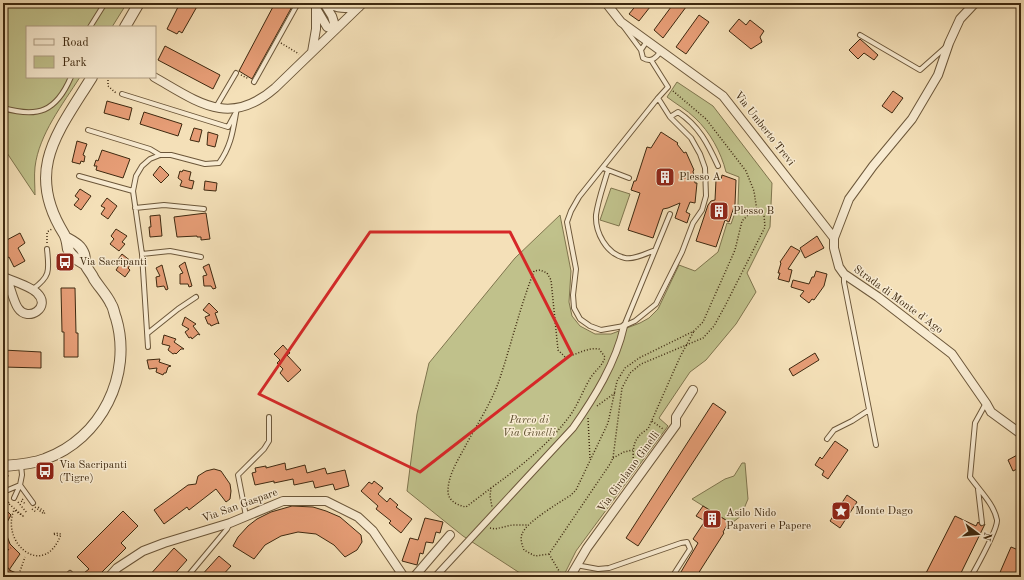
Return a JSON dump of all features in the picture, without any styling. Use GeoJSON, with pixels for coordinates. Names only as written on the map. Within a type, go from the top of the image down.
{"type":"FeatureCollection","features":[{"type":"Feature","properties":{"kind":"street"},"geometry":{"type":"LineString","coordinates":[[128,24],[139,3]]}},
{"type":"Feature","properties":{"kind":"street"},"geometry":{"type":"LineString","coordinates":[[324,3],[332,16],[336,29]]}},
{"type":"Feature","properties":{"kind":"street"},"geometry":{"type":"LineString","coordinates":[[329,3],[333,6],[344,9],[361,5]]}},
{"type":"Feature","properties":{"kind":"street","name":"Via Umberto Trevi"},"geometry":{"type":"LineString","coordinates":[[606,3],[620,22],[723,96],[834,238]]}},
{"type":"Feature","properties":{"kind":"street","name":"Strada di Monte d'Ago"},"geometry":{"type":"LineString","coordinates":[[976,3],[960,19],[938,75],[912,119],[873,166],[849,199],[834,238],[836,258],[838,267],[844,274],[878,297],[952,354],[991,412],[1021,434]]}},
{"type":"Feature","properties":{"kind":"street"},"geometry":{"type":"LineString","coordinates":[[316,5],[321,19],[327,27],[336,29]]}},
{"type":"Feature","properties":{"kind":"street"},"geometry":{"type":"LineString","coordinates":[[309,55],[316,29],[316,5]]}},
{"type":"Feature","properties":{"kind":"street"},"geometry":{"type":"LineString","coordinates":[[156,78],[192,99],[216,108],[228,109],[253,104],[264,98],[361,5]]}},
{"type":"Feature","properties":{"kind":"street"},"geometry":{"type":"LineString","coordinates":[[3,466],[44,460],[63,451],[79,439],[94,425],[105,409],[114,389],[120,366],[119,328],[111,303],[86,265],[84,253],[77,243],[66,238],[58,224],[49,203],[47,190],[46,174],[48,157],[61,127],[91,78]]}},
{"type":"Feature","properties":{"kind":"street"},"geometry":{"type":"LineString","coordinates":[[5,278],[38,293],[41,298],[40,309],[37,312],[28,314],[21,312],[16,307],[5,278]]}},
{"type":"Feature","properties":{"kind":"street"},"geometry":{"type":"LineString","coordinates":[[435,577],[572,428],[586,409],[610,365],[622,336],[624,326]]}},
{"type":"Feature","properties":{"kind":"street","name":"Via Girolamo Ginelli"},"geometry":{"type":"LineString","coordinates":[[570,577],[587,548],[676,425],[676,417],[693,390]]}},
{"type":"Feature","properties":{"kind":"street","name":"Via San Gaspare"},"geometry":{"type":"LineString","coordinates":[[109,577],[117,568],[143,551],[164,543],[230,523],[284,501],[326,501],[358,517],[373,531],[404,577]]}},
{"type":"Feature","properties":{"kind":"street"},"geometry":{"type":"LineString","coordinates":[[415,577],[450,535]]}},
{"type":"Feature","properties":{"kind":"lane"},"geometry":{"type":"LineString","coordinates":[[91,26],[105,3]]}},
{"type":"Feature","properties":{"kind":"lane"},"geometry":{"type":"LineString","coordinates":[[254,82],[276,40],[298,3]]}},
{"type":"Feature","properties":{"kind":"lane","name":"Via Umberto Trevi"},"geometry":{"type":"LineString","coordinates":[[620,22],[641,50],[643,58],[646,60],[651,60],[668,87]]}},
{"type":"Feature","properties":{"kind":"lane"},"geometry":{"type":"LineString","coordinates":[[860,35],[920,70],[950,43]]}},
{"type":"Feature","properties":{"kind":"lane"},"geometry":{"type":"LineString","coordinates":[[641,50],[647,41]]}},
{"type":"Feature","properties":{"kind":"lane"},"geometry":{"type":"LineString","coordinates":[[651,60],[661,51]]}},
{"type":"Feature","properties":{"kind":"lane"},"geometry":{"type":"LineString","coordinates":[[216,108],[236,73]]}},
{"type":"Feature","properties":{"kind":"lane"},"geometry":{"type":"LineString","coordinates":[[3,108],[16,112],[32,113],[46,109],[58,100],[70,78]]}},
{"type":"Feature","properties":{"kind":"lane"},"geometry":{"type":"LineString","coordinates":[[658,98],[670,117],[691,138],[700,154],[705,168],[706,196],[702,210],[692,223],[682,252],[656,304],[635,321],[624,326],[601,330],[590,326],[580,319],[574,308],[573,295],[576,269],[567,222],[579,197],[603,168],[658,98],[662,93],[668,87]]}},
{"type":"Feature","properties":{"kind":"lane"},"geometry":{"type":"LineString","coordinates":[[122,94],[228,127],[237,108]]}},
{"type":"Feature","properties":{"kind":"lane"},"geometry":{"type":"LineString","coordinates":[[148,347],[142,254],[133,191],[136,176],[142,166],[150,159],[160,155],[171,155],[205,164],[220,163],[227,152],[231,140],[237,108]]}},
{"type":"Feature","properties":{"kind":"lane"},"geometry":{"type":"LineString","coordinates":[[670,117],[678,112],[689,119],[708,143],[718,166]]}},
{"type":"Feature","properties":{"kind":"lane"},"geometry":{"type":"LineString","coordinates":[[88,130],[150,149],[160,155]]}},
{"type":"Feature","properties":{"kind":"lane"},"geometry":{"type":"LineString","coordinates":[[603,168],[629,178]]}},
{"type":"Feature","properties":{"kind":"lane"},"geometry":{"type":"LineString","coordinates":[[608,170],[596,214],[596,226],[602,239],[612,252],[626,258],[655,250]]}},
{"type":"Feature","properties":{"kind":"lane"},"geometry":{"type":"LineString","coordinates":[[79,176],[133,191]]}},
{"type":"Feature","properties":{"kind":"lane"},"geometry":{"type":"LineString","coordinates":[[135,208],[164,205],[204,209]]}},
{"type":"Feature","properties":{"kind":"lane"},"geometry":{"type":"LineString","coordinates":[[624,326],[670,214]]}},
{"type":"Feature","properties":{"kind":"lane"},"geometry":{"type":"LineString","coordinates":[[33,290],[43,282],[49,269],[47,249]]}},
{"type":"Feature","properties":{"kind":"lane"},"geometry":{"type":"LineString","coordinates":[[142,254],[170,251],[201,257]]}},
{"type":"Feature","properties":{"kind":"lane"},"geometry":{"type":"LineString","coordinates":[[844,274],[844,282],[876,446]]}},
{"type":"Feature","properties":{"kind":"lane"},"geometry":{"type":"LineString","coordinates":[[148,333],[196,297]]}},
{"type":"Feature","properties":{"kind":"lane"},"geometry":{"type":"LineString","coordinates":[[971,577],[994,532],[997,521],[991,506],[970,477],[975,422],[986,403]]}},
{"type":"Feature","properties":{"kind":"lane"},"geometry":{"type":"LineString","coordinates":[[827,438],[834,430],[869,410]]}},
{"type":"Feature","properties":{"kind":"lane"},"geometry":{"type":"LineString","coordinates":[[246,516],[238,475],[264,449],[269,441],[269,417]]}},
{"type":"Feature","properties":{"kind":"lane"},"geometry":{"type":"LineString","coordinates":[[14,498],[20,485],[22,475],[21,464]]}},
{"type":"Feature","properties":{"kind":"lane"},"geometry":{"type":"LineString","coordinates":[[3,490],[8,490],[20,485]]}},
{"type":"Feature","properties":{"kind":"lane"},"geometry":{"type":"LineString","coordinates":[[20,485],[33,503]]}},
{"type":"Feature","properties":{"kind":"lane"},"geometry":{"type":"LineString","coordinates":[[978,488],[982,523]]}},
{"type":"Feature","properties":{"kind":"lane"},"geometry":{"type":"LineString","coordinates":[[186,577],[228,529],[230,523]]}},
{"type":"Feature","properties":{"kind":"lane"},"geometry":{"type":"LineString","coordinates":[[576,565],[598,569],[609,568],[681,542],[687,542],[690,549],[672,577]]}},
{"type":"Feature","properties":{"kind":"lane"},"geometry":{"type":"LineString","coordinates":[[66,577],[70,573]]}},
{"type":"Feature","properties":{"kind":"path"},"geometry":{"type":"LineString","coordinates":[[276,40],[309,55]]}},
{"type":"Feature","properties":{"kind":"path"},"geometry":{"type":"LineString","coordinates":[[236,73],[254,82]]}},
{"type":"Feature","properties":{"kind":"path"},"geometry":{"type":"LineString","coordinates":[[108,78],[108,86],[114,93],[122,94]]}},
{"type":"Feature","properties":{"kind":"path"},"geometry":{"type":"LineString","coordinates":[[668,87],[694,107],[706,119],[746,171],[754,191],[757,211]]}},
{"type":"Feature","properties":{"kind":"path"},"geometry":{"type":"LineString","coordinates":[[634,483],[633,450],[636,439],[642,432],[648,429],[686,346],[694,331],[703,322],[735,250],[742,221],[750,213],[757,211],[764,215],[765,227],[714,326],[703,338],[686,346],[641,364],[630,373],[622,388],[613,458],[549,554],[535,556],[524,550],[521,540],[522,534],[527,525],[576,490],[590,459],[602,438],[608,423],[617,381],[625,368],[639,358],[694,331]]}},
{"type":"Feature","properties":{"kind":"path"},"geometry":{"type":"LineString","coordinates":[[47,249],[48,232],[58,224]]}},
{"type":"Feature","properties":{"kind":"path"},"geometry":{"type":"LineString","coordinates":[[540,270],[547,273],[551,280],[558,350],[565,357],[574,356],[592,348],[599,349],[605,357],[604,362],[591,377],[569,417],[543,446],[525,463],[491,488],[466,507],[457,505],[451,500],[448,492],[449,481],[455,467],[498,382],[534,271],[540,270]]}},
{"type":"Feature","properties":{"kind":"path"},"geometry":{"type":"LineString","coordinates":[[596,407],[615,393]]}},
{"type":"Feature","properties":{"kind":"path"},"geometry":{"type":"LineString","coordinates":[[586,409],[588,414],[590,459]]}},
{"type":"Feature","properties":{"kind":"path"},"geometry":{"type":"LineString","coordinates":[[652,421],[670,434]]}},
{"type":"Feature","properties":{"kind":"path"},"geometry":{"type":"LineString","coordinates":[[613,458],[624,452],[633,450]]}},
{"type":"Feature","properties":{"kind":"path"},"geometry":{"type":"LineString","coordinates":[[491,488],[491,502],[494,512]]}},
{"type":"Feature","properties":{"kind":"path"},"geometry":{"type":"LineString","coordinates":[[14,498],[27,513]]}},
{"type":"Feature","properties":{"kind":"path"},"geometry":{"type":"LineString","coordinates":[[6,523],[14,510],[23,516],[8,503]]}},
{"type":"Feature","properties":{"kind":"path"},"geometry":{"type":"LineString","coordinates":[[3,517],[8,519]]}},
{"type":"Feature","properties":{"kind":"path"},"geometry":{"type":"LineString","coordinates":[[484,525],[495,529],[527,525]]}},
{"type":"Feature","properties":{"kind":"path"},"geometry":{"type":"LineString","coordinates":[[34,558],[46,555],[58,544],[61,534],[53,534],[60,536]]}},
{"type":"Feature","properties":{"kind":"path"},"geometry":{"type":"LineString","coordinates":[[9,545],[16,552]]}},
{"type":"Feature","properties":{"kind":"path"},"geometry":{"type":"LineString","coordinates":[[3,554],[11,548]]}},
{"type":"Feature","properties":{"kind":"path"},"geometry":{"type":"LineString","coordinates":[[549,554],[563,577]]}},
{"type":"Feature","properties":{"kind":"path"},"geometry":{"type":"LineString","coordinates":[[20,555],[31,558]]}},
{"type":"Feature","properties":{"kind":"path"},"geometry":{"type":"LineString","coordinates":[[18,577],[25,557]]}},
{"type":"Feature","properties":{"kind":"path"},"geometry":{"type":"LineString","coordinates":[[8,568],[12,572],[27,577]]}},
{"type":"Feature","properties":{"kind":"highlighted area"},"geometry":{"type":"Polygon","coordinates":[[[370,232],[510,232],[572,354],[420,472],[259,394],[370,232]]]}},
{"type":"Feature","properties":{"kind":"green space"},"geometry":{"type":"Polygon","coordinates":[[[3,3],[127,3],[113,26],[26,26],[26,78],[79,78],[59,109],[41,143],[35,167],[35,195],[3,147],[3,3]]]}},
{"type":"Feature","properties":{"kind":"green space","name":"Parco di Via Ginelli"},"geometry":{"type":"Polygon","coordinates":[[[677,82],[713,106],[772,183],[770,227],[747,273],[756,292],[736,324],[706,360],[690,372],[659,418],[668,426],[576,551],[563,577],[526,577],[463,536],[407,491],[417,414],[429,363],[515,258],[560,215],[571,271],[569,302],[572,316],[580,326],[595,334],[611,334],[649,318],[658,309],[679,265],[695,271],[718,252],[727,223],[731,224],[738,204],[739,177],[726,172],[714,143],[695,118],[667,97],[677,82]]]}},
{"type":"Feature","properties":{"kind":"green space"},"geometry":{"type":"Polygon","coordinates":[[[611,188],[630,194],[619,226],[600,220],[611,188]]]}},
{"type":"Feature","properties":{"kind":"green space"},"geometry":{"type":"Polygon","coordinates":[[[742,463],[745,463],[748,499],[741,516],[733,522],[729,522],[692,499],[725,479],[734,476],[742,463]]]}},
{"type":"Feature","properties":{"kind":"building"},"geometry":{"type":"Polygon","coordinates":[[[180,3],[199,3],[182,33],[179,31],[177,34],[167,29],[180,3]]]}},
{"type":"Feature","properties":{"kind":"building"},"geometry":{"type":"Polygon","coordinates":[[[275,3],[294,3],[252,79],[239,71],[275,3]]]}},
{"type":"Feature","properties":{"kind":"building"},"geometry":{"type":"Polygon","coordinates":[[[638,3],[644,3],[650,7],[639,21],[629,14],[638,3]]]}},
{"type":"Feature","properties":{"kind":"building"},"geometry":{"type":"Polygon","coordinates":[[[674,3],[689,3],[663,38],[654,30],[674,3]]]}},
{"type":"Feature","properties":{"kind":"building"},"geometry":{"type":"Polygon","coordinates":[[[699,15],[709,22],[686,54],[676,47],[699,15]]]}},
{"type":"Feature","properties":{"kind":"building"},"geometry":{"type":"Polygon","coordinates":[[[739,19],[746,25],[750,20],[764,31],[760,37],[762,42],[751,49],[729,31],[739,19]]]}},
{"type":"Feature","properties":{"kind":"building"},"geometry":{"type":"Polygon","coordinates":[[[860,39],[878,55],[874,60],[864,53],[858,59],[849,50],[860,39]]]}},
{"type":"Feature","properties":{"kind":"building"},"geometry":{"type":"Polygon","coordinates":[[[165,46],[220,75],[213,89],[158,60],[165,46]]]}},
{"type":"Feature","properties":{"kind":"building"},"geometry":{"type":"Polygon","coordinates":[[[893,91],[903,98],[892,113],[882,106],[893,91]]]}},
{"type":"Feature","properties":{"kind":"building"},"geometry":{"type":"Polygon","coordinates":[[[107,101],[132,108],[129,120],[104,113],[107,101]]]}},
{"type":"Feature","properties":{"kind":"building"},"geometry":{"type":"Polygon","coordinates":[[[144,112],[182,124],[178,136],[140,124],[144,112]]]}},
{"type":"Feature","properties":{"kind":"building"},"geometry":{"type":"Polygon","coordinates":[[[194,128],[202,130],[199,142],[190,140],[194,128]]]}},
{"type":"Feature","properties":{"kind":"building"},"geometry":{"type":"Polygon","coordinates":[[[208,132],[218,135],[215,147],[207,145],[208,132]]]}},
{"type":"Feature","properties":{"kind":"building","name":"Plesso A"},"geometry":{"type":"Polygon","coordinates":[[[661,132],[678,143],[677,144],[684,153],[686,152],[694,170],[695,183],[697,183],[695,203],[690,202],[686,212],[690,214],[687,223],[675,218],[680,203],[663,209],[653,238],[628,230],[640,193],[631,190],[634,181],[636,181],[647,147],[651,148],[661,132]]]}},
{"type":"Feature","properties":{"kind":"building"},"geometry":{"type":"Polygon","coordinates":[[[77,141],[87,144],[83,155],[85,156],[84,162],[81,161],[80,164],[72,162],[77,141]]]}},
{"type":"Feature","properties":{"kind":"building"},"geometry":{"type":"Polygon","coordinates":[[[102,150],[130,159],[123,178],[96,170],[97,166],[94,166],[96,160],[98,161],[102,150]]]}},
{"type":"Feature","properties":{"kind":"building"},"geometry":{"type":"Polygon","coordinates":[[[160,166],[169,175],[161,183],[153,175],[160,166]]]}},
{"type":"Feature","properties":{"kind":"building"},"geometry":{"type":"Polygon","coordinates":[[[183,170],[191,172],[189,180],[194,181],[192,189],[180,186],[182,181],[178,178],[180,171],[182,172],[183,170]]]}},
{"type":"Feature","properties":{"kind":"building","name":"Plesso B"},"geometry":{"type":"Polygon","coordinates":[[[722,175],[736,180],[735,204],[729,222],[725,220],[716,247],[696,241],[708,205],[711,201],[715,200],[716,180],[721,180],[722,175]]]}},
{"type":"Feature","properties":{"kind":"building"},"geometry":{"type":"Polygon","coordinates":[[[205,181],[217,183],[216,191],[204,190],[205,181]]]}},
{"type":"Feature","properties":{"kind":"building"},"geometry":{"type":"Polygon","coordinates":[[[80,189],[91,196],[81,210],[74,205],[79,199],[75,196],[80,189]]]}},
{"type":"Feature","properties":{"kind":"building"},"geometry":{"type":"Polygon","coordinates":[[[107,198],[117,206],[108,219],[101,214],[105,208],[101,206],[107,198]]]}},
{"type":"Feature","properties":{"kind":"building"},"geometry":{"type":"Polygon","coordinates":[[[206,213],[210,239],[201,240],[201,237],[197,236],[177,237],[174,217],[206,213]]]}},
{"type":"Feature","properties":{"kind":"building"},"geometry":{"type":"Polygon","coordinates":[[[160,215],[162,236],[150,237],[150,216],[160,215]]]}},
{"type":"Feature","properties":{"kind":"building"},"geometry":{"type":"Polygon","coordinates":[[[116,229],[127,236],[122,242],[125,244],[119,251],[110,244],[114,239],[111,236],[116,229]]]}},
{"type":"Feature","properties":{"kind":"building"},"geometry":{"type":"Polygon","coordinates":[[[20,233],[25,243],[18,248],[25,261],[14,267],[9,257],[3,260],[3,242],[20,233]]]}},
{"type":"Feature","properties":{"kind":"building"},"geometry":{"type":"Polygon","coordinates":[[[817,236],[824,248],[805,258],[800,248],[817,236]]]}},
{"type":"Feature","properties":{"kind":"building"},"geometry":{"type":"Polygon","coordinates":[[[791,246],[800,251],[788,269],[792,270],[789,282],[778,279],[780,273],[778,273],[780,262],[791,246]]]}},
{"type":"Feature","properties":{"kind":"building"},"geometry":{"type":"Polygon","coordinates":[[[122,254],[132,262],[128,268],[130,270],[125,277],[116,270],[120,264],[116,262],[122,254]]]}},
{"type":"Feature","properties":{"kind":"building"},"geometry":{"type":"Polygon","coordinates":[[[185,262],[192,286],[189,287],[188,284],[180,284],[180,274],[183,273],[179,266],[185,262]]]}},
{"type":"Feature","properties":{"kind":"building"},"geometry":{"type":"Polygon","coordinates":[[[209,264],[216,288],[213,289],[211,286],[204,286],[203,276],[207,275],[203,267],[209,264]]]}},
{"type":"Feature","properties":{"kind":"building"},"geometry":{"type":"Polygon","coordinates":[[[162,265],[168,289],[166,290],[164,286],[157,287],[156,277],[160,276],[156,268],[162,265]]]}},
{"type":"Feature","properties":{"kind":"building"},"geometry":{"type":"Polygon","coordinates":[[[816,271],[827,274],[824,286],[814,300],[812,299],[809,303],[800,296],[804,291],[791,287],[793,280],[809,284],[816,271]]]}},
{"type":"Feature","properties":{"kind":"building"},"geometry":{"type":"Polygon","coordinates":[[[61,288],[75,288],[78,357],[64,357],[61,288]]]}},
{"type":"Feature","properties":{"kind":"building"},"geometry":{"type":"Polygon","coordinates":[[[209,303],[218,312],[215,313],[219,324],[218,323],[211,326],[208,324],[205,317],[210,315],[203,310],[209,303]]]}},
{"type":"Feature","properties":{"kind":"building"},"geometry":{"type":"Polygon","coordinates":[[[185,317],[196,324],[193,326],[200,335],[198,334],[192,339],[191,337],[189,338],[185,332],[189,329],[182,325],[185,317]]]}},
{"type":"Feature","properties":{"kind":"building"},"geometry":{"type":"Polygon","coordinates":[[[164,335],[176,339],[174,342],[184,349],[181,349],[176,354],[173,354],[168,350],[170,346],[162,344],[164,335]]]}},
{"type":"Feature","properties":{"kind":"building"},"geometry":{"type":"Polygon","coordinates":[[[283,345],[290,353],[287,355],[301,370],[288,382],[280,373],[283,369],[277,363],[280,360],[274,354],[283,345]]]}},
{"type":"Feature","properties":{"kind":"building"},"geometry":{"type":"Polygon","coordinates":[[[3,350],[41,352],[41,368],[3,367],[3,350]]]}},
{"type":"Feature","properties":{"kind":"building"},"geometry":{"type":"Polygon","coordinates":[[[815,353],[819,360],[793,376],[789,369],[815,353]]]}},
{"type":"Feature","properties":{"kind":"building"},"geometry":{"type":"Polygon","coordinates":[[[160,359],[159,362],[171,366],[168,367],[166,373],[163,375],[156,372],[157,368],[149,369],[147,360],[160,359]]]}},
{"type":"Feature","properties":{"kind":"building"},"geometry":{"type":"Polygon","coordinates":[[[713,403],[726,412],[638,546],[626,538],[713,403]]]}},
{"type":"Feature","properties":{"kind":"building"},"geometry":{"type":"Polygon","coordinates":[[[835,441],[848,450],[828,479],[822,475],[824,471],[815,465],[820,457],[822,459],[835,441]]]}},
{"type":"Feature","properties":{"kind":"building"},"geometry":{"type":"Polygon","coordinates":[[[1021,453],[1021,467],[1013,471],[1008,460],[1021,453]]]}},
{"type":"Feature","properties":{"kind":"building"},"geometry":{"type":"Polygon","coordinates":[[[285,463],[286,470],[305,465],[307,473],[325,468],[327,474],[345,470],[349,486],[335,490],[333,484],[315,488],[313,481],[294,485],[293,479],[255,485],[252,473],[256,472],[255,468],[266,466],[266,468],[285,463]]]}},
{"type":"Feature","properties":{"kind":"building"},"geometry":{"type":"Polygon","coordinates":[[[214,469],[221,471],[230,484],[230,499],[226,502],[216,489],[189,510],[187,507],[164,524],[154,510],[188,485],[196,484],[198,476],[206,471],[214,469]]]}},
{"type":"Feature","properties":{"kind":"building"},"geometry":{"type":"Polygon","coordinates":[[[374,481],[383,488],[378,494],[387,502],[390,498],[398,505],[396,507],[412,519],[401,533],[389,523],[391,521],[376,509],[378,506],[361,491],[369,482],[372,484],[374,481]]]}},
{"type":"Feature","properties":{"kind":"building"},"geometry":{"type":"Polygon","coordinates":[[[847,495],[857,502],[840,528],[830,521],[847,495]]]}},
{"type":"Feature","properties":{"kind":"building"},"geometry":{"type":"Polygon","coordinates":[[[292,506],[313,507],[340,517],[361,535],[362,542],[357,550],[345,557],[334,545],[316,534],[298,532],[281,536],[265,545],[254,559],[233,546],[238,537],[257,519],[271,512],[292,506]]]}},
{"type":"Feature","properties":{"kind":"building"},"geometry":{"type":"Polygon","coordinates":[[[703,506],[729,522],[723,532],[724,533],[696,577],[678,577],[698,543],[693,539],[705,521],[696,516],[703,506]]]}},
{"type":"Feature","properties":{"kind":"building"},"geometry":{"type":"Polygon","coordinates":[[[3,507],[11,515],[4,528],[10,544],[20,554],[9,570],[26,577],[3,577],[3,507]]]}},
{"type":"Feature","properties":{"kind":"building"},"geometry":{"type":"Polygon","coordinates":[[[123,511],[138,526],[121,543],[126,548],[97,577],[79,577],[89,569],[77,557],[123,511]]]}},
{"type":"Feature","properties":{"kind":"building"},"geometry":{"type":"Polygon","coordinates":[[[955,516],[976,526],[978,522],[981,526],[985,524],[959,577],[924,577],[955,516]]]}},
{"type":"Feature","properties":{"kind":"building"},"geometry":{"type":"Polygon","coordinates":[[[425,518],[443,522],[440,533],[436,532],[433,543],[426,542],[423,554],[420,553],[417,565],[402,561],[410,538],[418,540],[425,518]]]}},
{"type":"Feature","properties":{"kind":"building"},"geometry":{"type":"Polygon","coordinates":[[[1011,547],[1021,551],[1021,577],[998,577],[1011,547]]]}},
{"type":"Feature","properties":{"kind":"building"},"geometry":{"type":"Polygon","coordinates":[[[174,548],[187,560],[172,577],[148,577],[174,548]]]}},
{"type":"Feature","properties":{"kind":"building"},"geometry":{"type":"Polygon","coordinates":[[[219,556],[231,566],[221,577],[200,577],[219,556]]]}},
{"type":"Feature","properties":{"kind":"place","name":"Plesso A"},"geometry":{"type":"Point","coordinates":[665,177]}},
{"type":"Feature","properties":{"kind":"place","name":"Plesso B"},"geometry":{"type":"Point","coordinates":[719,211]}},
{"type":"Feature","properties":{"kind":"place","name":"Via Sacripanti"},"geometry":{"type":"Point","coordinates":[65,262]}},
{"type":"Feature","properties":{"kind":"place","name":"Via Sacripanti (Tigre)"},"geometry":{"type":"Point","coordinates":[45,471]}},
{"type":"Feature","properties":{"kind":"place","name":"Monte Dago"},"geometry":{"type":"Point","coordinates":[841,511]}},
{"type":"Feature","properties":{"kind":"place","name":"Asilo Nido Papaveri e Papere"},"geometry":{"type":"Point","coordinates":[712,519]}}]}
